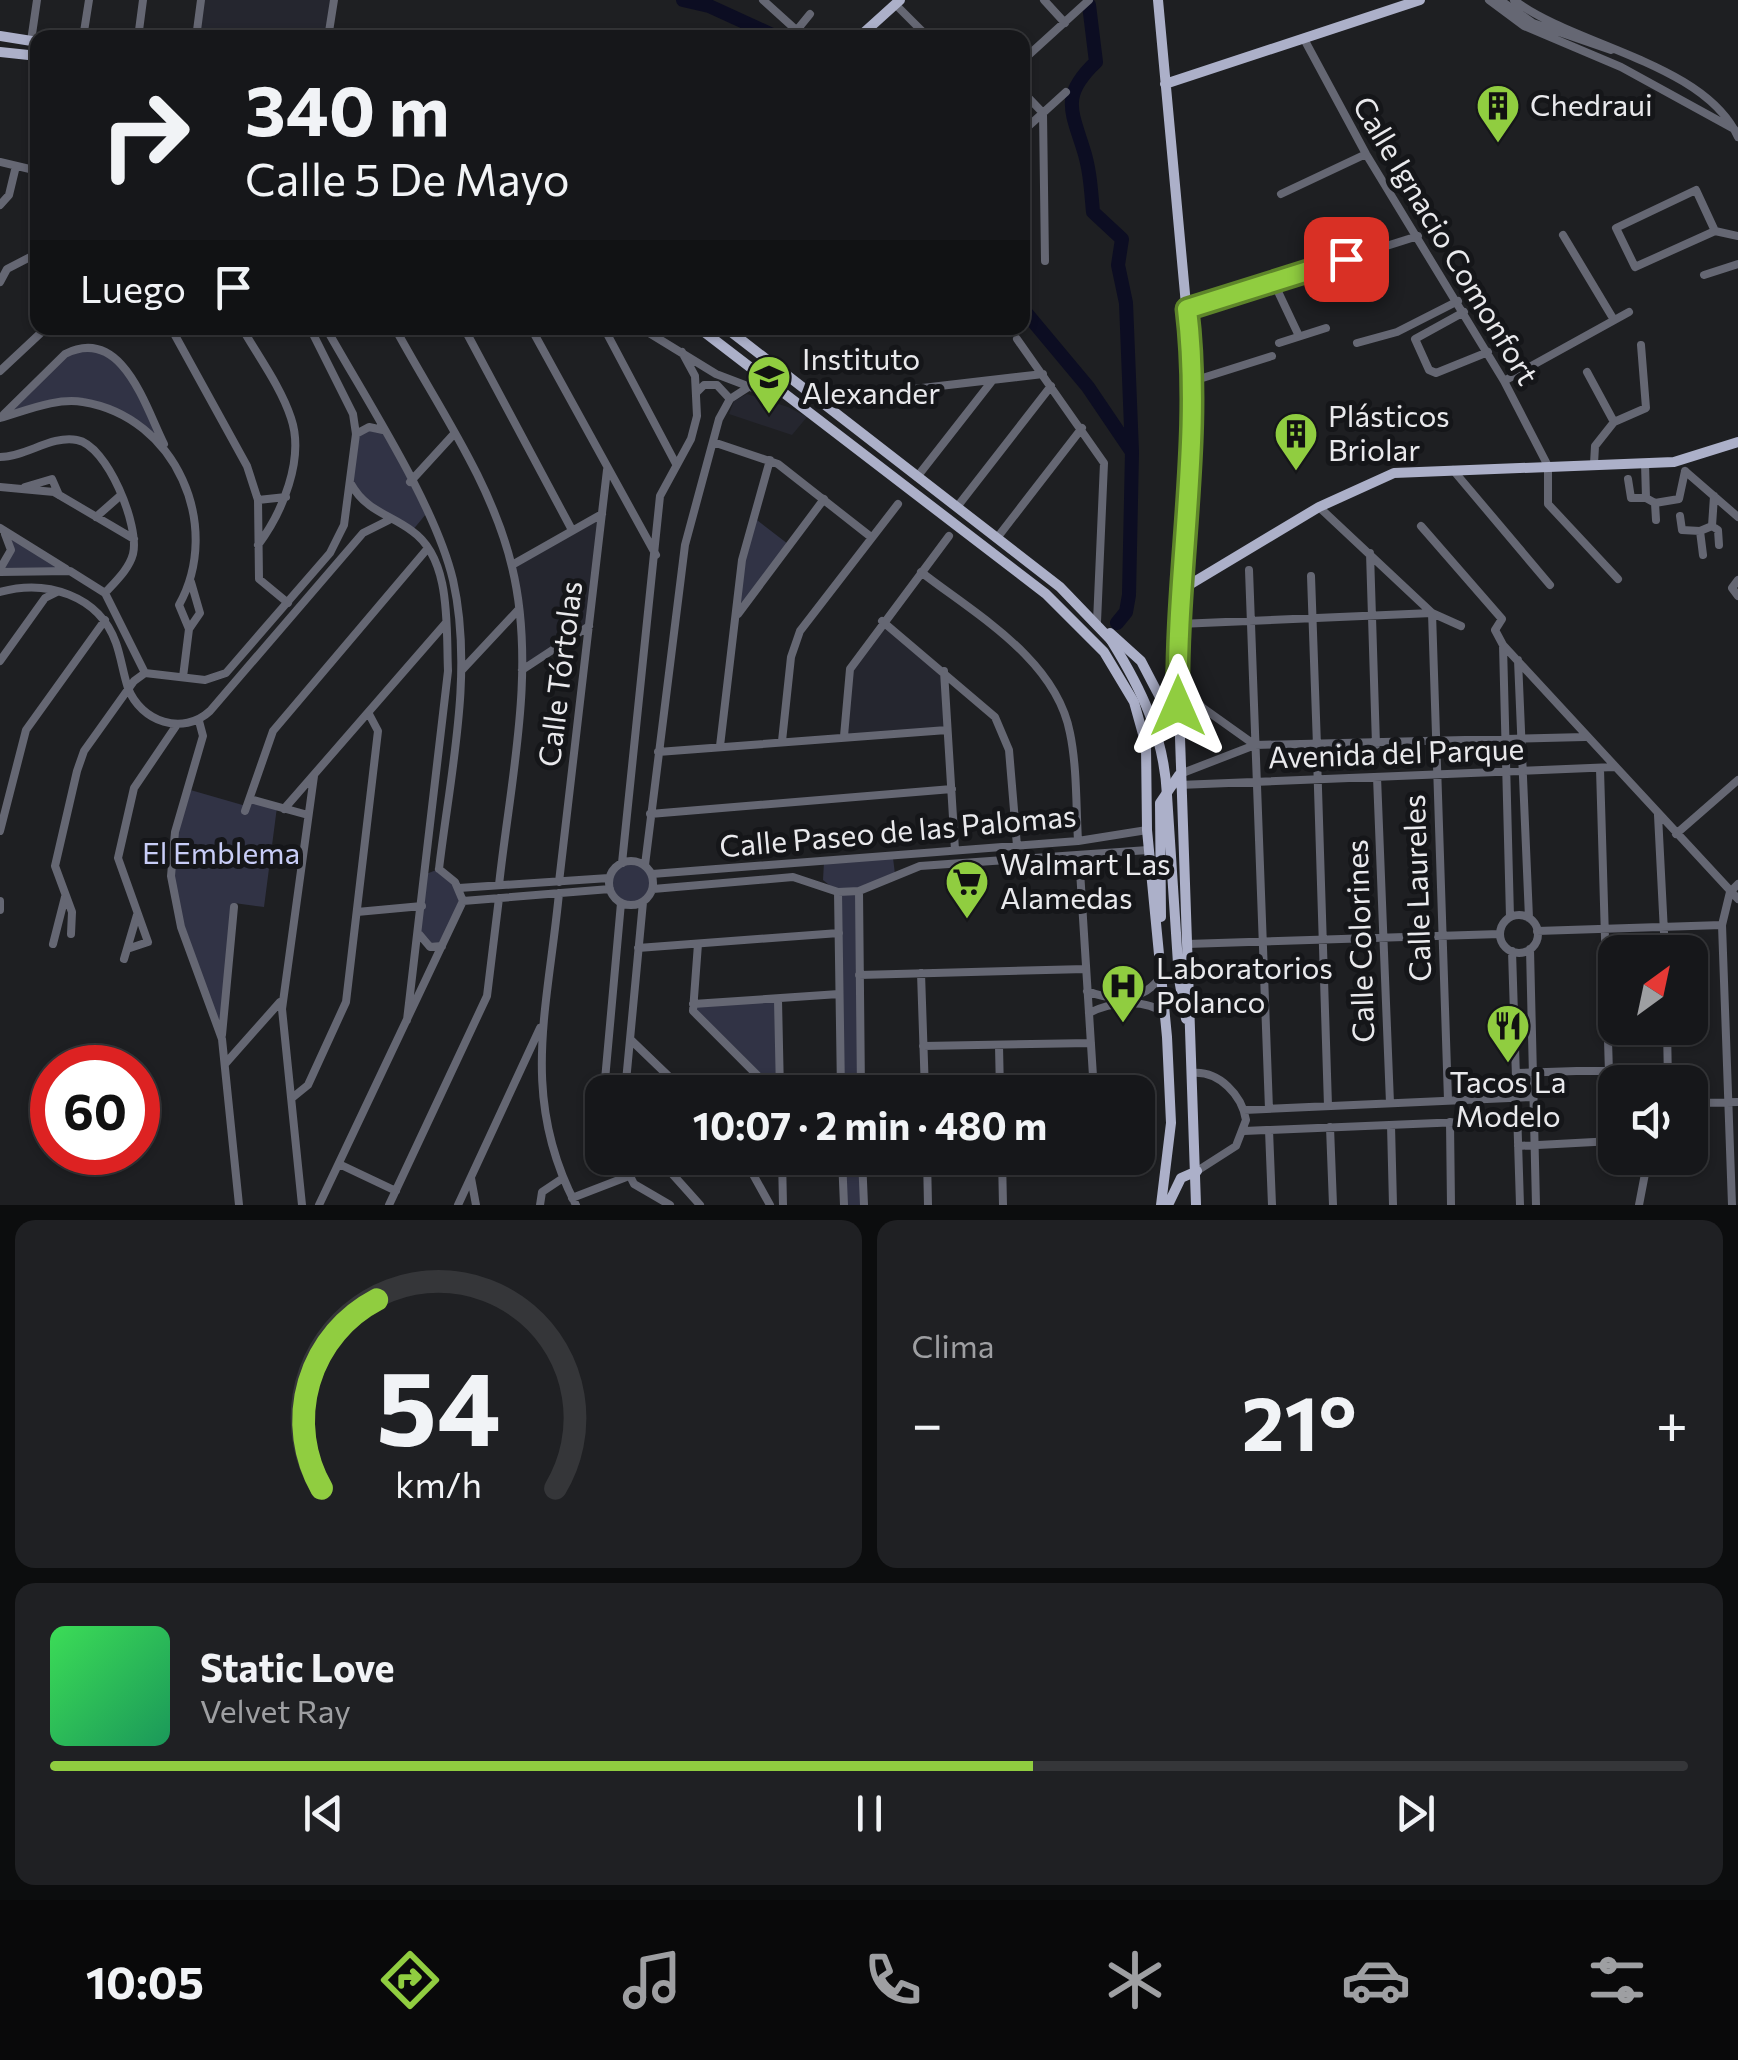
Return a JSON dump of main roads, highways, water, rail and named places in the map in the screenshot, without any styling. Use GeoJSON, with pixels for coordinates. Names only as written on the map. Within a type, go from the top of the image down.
{"type":"FeatureCollection","features":[{"type":"Feature","properties":{"kind":"main road"},"geometry":{"type":"LineString","coordinates":[[1158,0],[1192,381],[1178,678],[1196,1205]]}},
{"type":"Feature","properties":{"kind":"main road"},"geometry":{"type":"LineString","coordinates":[[1165,84],[1420,0]]}},
{"type":"Feature","properties":{"kind":"main road"},"geometry":{"type":"LineString","coordinates":[[867,30],[897,2]]}},
{"type":"Feature","properties":{"kind":"main road"},"geometry":{"type":"LineString","coordinates":[[0,36],[30,40]]}},
{"type":"Feature","properties":{"kind":"main road"},"geometry":{"type":"LineString","coordinates":[[0,52],[30,55]]}},
{"type":"Feature","properties":{"kind":"main road"},"geometry":{"type":"LineString","coordinates":[[1164,70],[1178,79]]}},
{"type":"Feature","properties":{"kind":"main road"},"geometry":{"type":"LineString","coordinates":[[711,335],[1067,612],[1104,652],[1138,710],[1146,745],[1148,850],[1160,951]]}},
{"type":"Feature","properties":{"kind":"main road"},"geometry":{"type":"LineString","coordinates":[[740,335],[1129,646],[1179,733]]}},
{"type":"Feature","properties":{"kind":"main road"},"geometry":{"type":"LineString","coordinates":[[1180,592],[1319,507],[1394,473],[1674,462],[1738,442]]}},
{"type":"Feature","properties":{"kind":"main road"},"geometry":{"type":"LineString","coordinates":[[1100,626],[1135,678],[1159,736],[1165,766],[1178,980],[1191,1050]]}},
{"type":"Feature","properties":{"kind":"main road"},"geometry":{"type":"LineString","coordinates":[[1138,710],[1151,714],[1163,701]]}},
{"type":"Feature","properties":{"kind":"main road"},"geometry":{"type":"LineString","coordinates":[[1165,1205],[1171,1123],[1160,951],[1160,803],[1179,780]]}},
{"type":"Feature","properties":{"kind":"main road"},"geometry":{"type":"LineString","coordinates":[[1165,1205],[1181,1178],[1197,1172]]}},
{"type":"Feature","properties":{"kind":"waterway"},"geometry":{"type":"LineString","coordinates":[[683,0],[709,6],[762,30]]}},
{"type":"Feature","properties":{"kind":"waterway"},"geometry":{"type":"LineString","coordinates":[[1089,5],[1096,62],[1078,84],[1072,103],[1087,164],[1093,212],[1122,239],[1118,265],[1126,303],[1132,452]]}},
{"type":"Feature","properties":{"kind":"waterway"},"geometry":{"type":"LineString","coordinates":[[1030,318],[1088,387],[1132,452],[1129,595],[1126,612],[1117,623]]}},
{"type":"Feature","properties":{"kind":"place","name":"Chedraui"},"geometry":{"type":"Point","coordinates":[1498,144]}},
{"type":"Feature","properties":{"kind":"place","name":"Instituto Alexander"},"geometry":{"type":"Point","coordinates":[769,415]}},
{"type":"Feature","properties":{"kind":"place","name":"Plásticos Briolar"},"geometry":{"type":"Point","coordinates":[1296,472]}},
{"type":"Feature","properties":{"kind":"place","name":"Walmart Las Alamedas"},"geometry":{"type":"Point","coordinates":[967,920]}},
{"type":"Feature","properties":{"kind":"place","name":"Laboratorios Polanco"},"geometry":{"type":"Point","coordinates":[1123,1024]}},
{"type":"Feature","properties":{"kind":"place","name":"Tacos La Modelo"},"geometry":{"type":"Point","coordinates":[1508,1064]}},
{"type":"Feature","properties":{"kind":"park label","name":"El Emblema"},"geometry":{"type":"Point","coordinates":[221,854]}}]}
